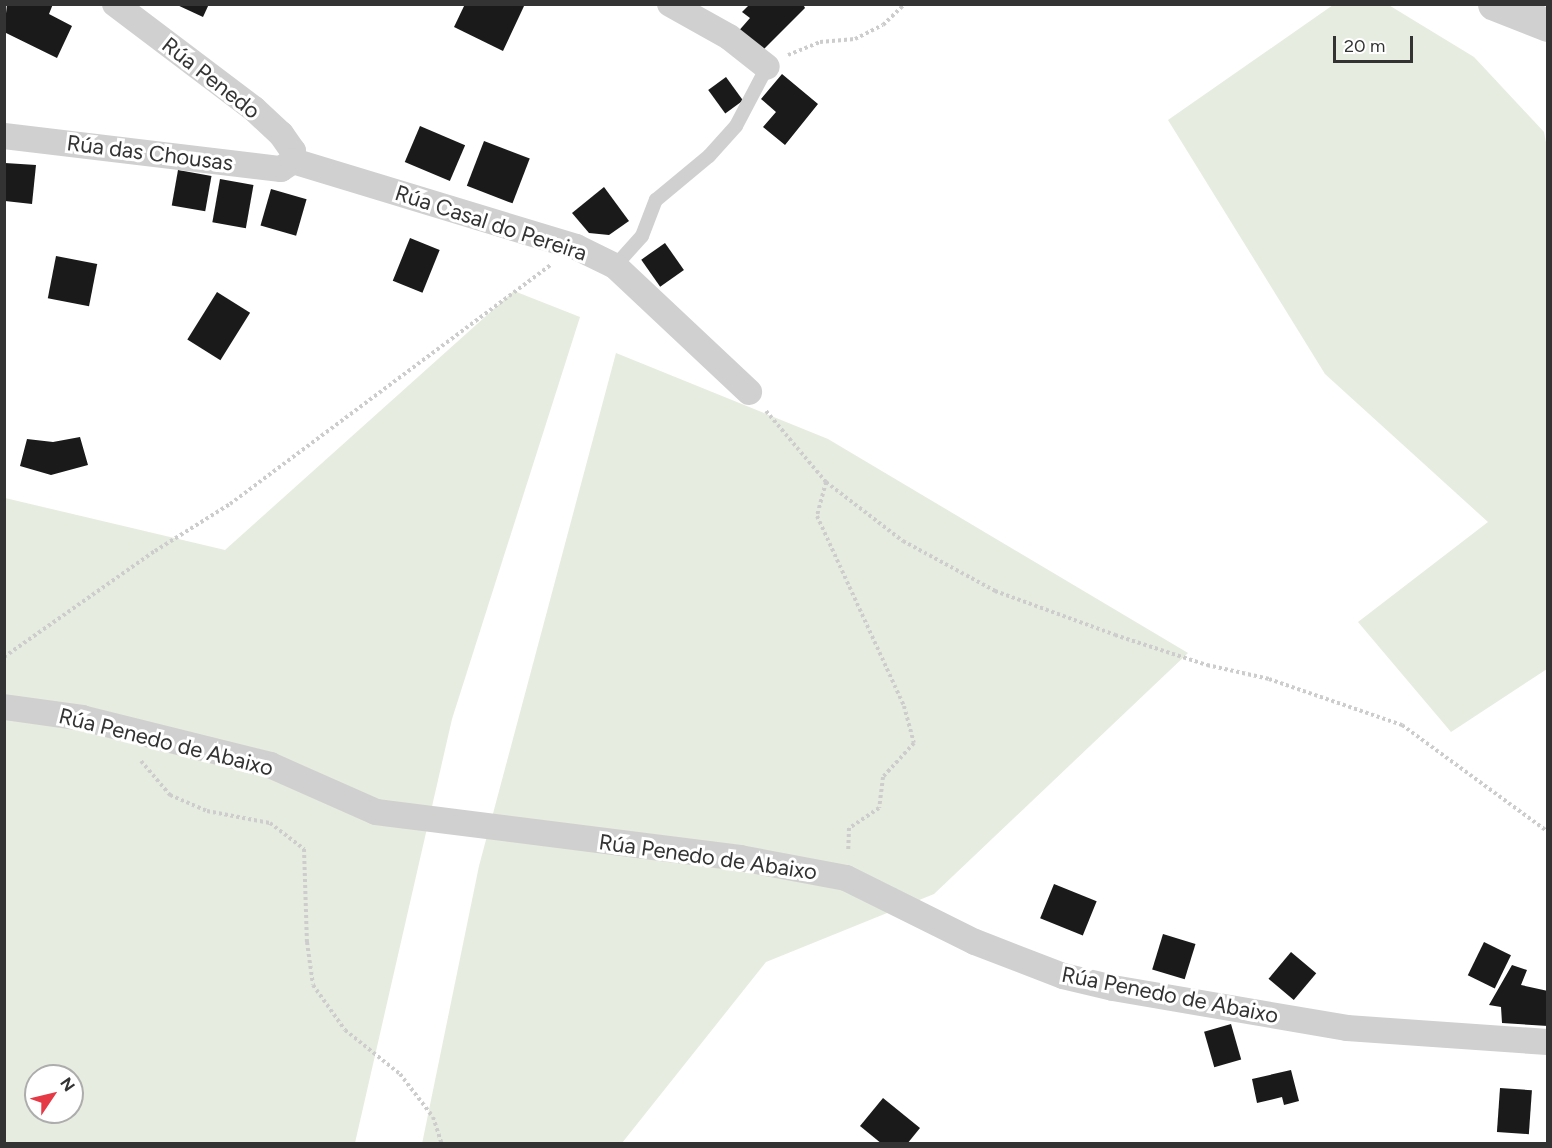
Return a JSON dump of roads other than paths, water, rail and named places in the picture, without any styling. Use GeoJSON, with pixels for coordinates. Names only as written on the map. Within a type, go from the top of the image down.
{"type":"FeatureCollection","features":[{"type":"Feature","properties":{"kind":"street","name":"Rúa Penedo"},"geometry":{"type":"LineString","coordinates":[[115,4],[254,109],[280,134],[293,151],[293,161]]}},
{"type":"Feature","properties":{"kind":"street"},"geometry":{"type":"LineString","coordinates":[[670,4],[729,37],[767,67]]}},
{"type":"Feature","properties":{"kind":"street"},"geometry":{"type":"LineString","coordinates":[[1494,4],[1548,25]]}},
{"type":"Feature","properties":{"kind":"street","name":"Rúa das Chousas"},"geometry":{"type":"LineString","coordinates":[[4,136],[281,169],[293,161]]}},
{"type":"Feature","properties":{"kind":"street","name":"Rúa Casal do Pereira"},"geometry":{"type":"LineString","coordinates":[[293,161],[576,247],[615,266],[750,392]]}},
{"type":"Feature","properties":{"kind":"street","name":"Rúa Penedo de Abaixo"},"geometry":{"type":"LineString","coordinates":[[4,707],[82,718],[270,765],[376,812],[797,866],[846,878],[975,942],[1063,976],[1113,988],[1347,1028],[1548,1042]]}},
{"type":"Feature","properties":{"kind":"lane"},"geometry":{"type":"LineString","coordinates":[[615,266],[642,236],[656,200],[709,156],[736,126],[767,67]]}}]}
